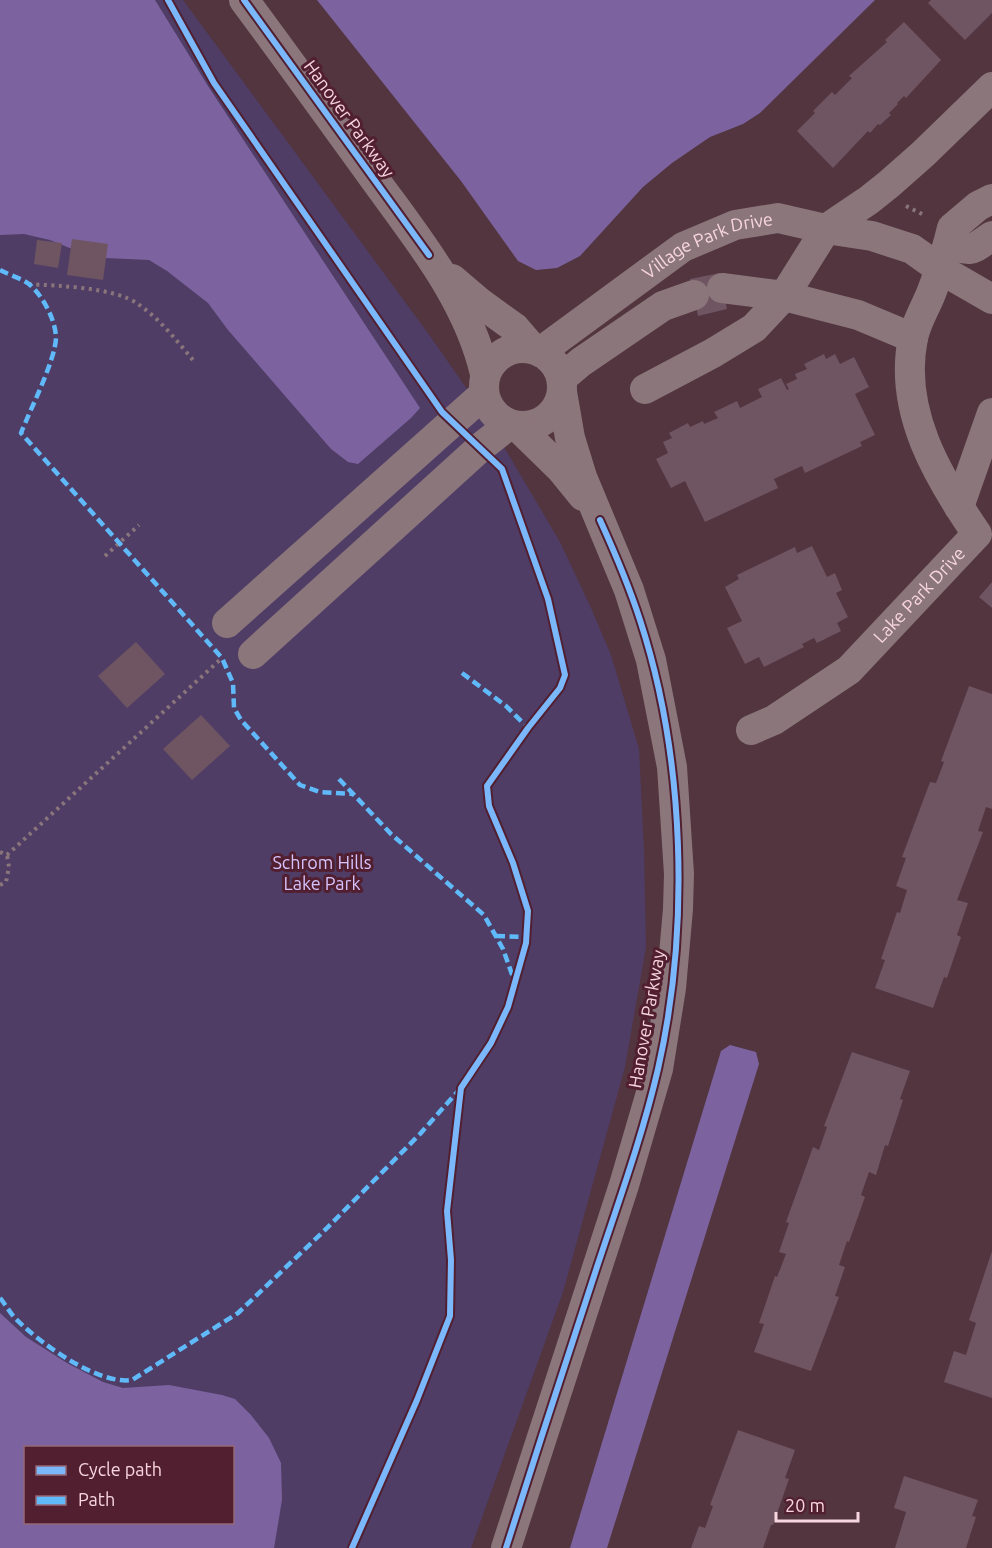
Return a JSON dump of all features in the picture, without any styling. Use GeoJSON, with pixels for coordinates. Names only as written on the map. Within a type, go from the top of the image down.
{"type":"FeatureCollection","features":[{"type":"Feature","properties":{"kind":"street","name":"Hanover Parkway"},"geometry":{"type":"LineString","coordinates":[[244,0],[429,255],[467,320],[477,343],[484,384]]}},
{"type":"Feature","properties":{"kind":"street"},"geometry":{"type":"LineString","coordinates":[[645,389],[754,328],[784,296],[826,229],[889,184],[992,87]]}},
{"type":"Feature","properties":{"kind":"street","name":"Lake Park Drive"},"geometry":{"type":"LineString","coordinates":[[751,730],[774,720],[849,670],[929,588],[977,534],[935,466],[920,433],[910,386],[913,338],[962,250],[952,228],[978,206],[992,199]]}},
{"type":"Feature","properties":{"kind":"street","name":"Village Park Drive"},"geometry":{"type":"LineString","coordinates":[[536,351],[683,247],[735,225],[778,218],[872,236],[912,249],[962,250],[992,299]]}},
{"type":"Feature","properties":{"kind":"street","name":"Hanover Parkway"},"geometry":{"type":"LineString","coordinates":[[429,255],[455,282],[515,328],[536,351]]}},
{"type":"Feature","properties":{"kind":"street"},"geometry":{"type":"LineString","coordinates":[[722,288],[784,296],[858,315],[913,338]]}},
{"type":"Feature","properties":{"kind":"street","name":"Village Park Drive"},"geometry":{"type":"LineString","coordinates":[[562,385],[581,362],[663,306],[694,295]]}},
{"type":"Feature","properties":{"kind":"street"},"geometry":{"type":"LineString","coordinates":[[227,623],[484,384],[492,361],[504,352],[518,348],[536,351],[555,365],[562,385],[557,407],[548,419],[534,426],[514,426],[492,412],[484,384]]}},
{"type":"Feature","properties":{"kind":"street","name":"Hanover Parkway"},"geometry":{"type":"LineString","coordinates":[[506,1548],[627,1175],[658,1069],[672,977],[678,909],[679,874],[672,766],[655,679],[640,621],[582,477],[570,438],[562,385]]}},
{"type":"Feature","properties":{"kind":"street"},"geometry":{"type":"LineString","coordinates":[[959,507],[992,413]]}},
{"type":"Feature","properties":{"kind":"street","name":"Hanover Parkway"},"geometry":{"type":"LineString","coordinates":[[514,426],[561,469],[600,520]]}},
{"type":"Feature","properties":{"kind":"street"},"geometry":{"type":"LineString","coordinates":[[253,654],[482,447],[514,426]]}},
{"type":"Feature","properties":{"kind":"path"},"geometry":{"type":"LineString","coordinates":[[904,205],[931,219]]}},
{"type":"Feature","properties":{"kind":"path"},"geometry":{"type":"LineString","coordinates":[[29,284],[112,294],[136,302],[171,333],[193,360]]}},
{"type":"Feature","properties":{"kind":"path"},"geometry":{"type":"LineString","coordinates":[[105,555],[139,525]]}},
{"type":"Feature","properties":{"kind":"path"},"geometry":{"type":"LineString","coordinates":[[7,855],[222,658]]}},
{"type":"Feature","properties":{"kind":"path"},"geometry":{"type":"LineString","coordinates":[[0,852],[7,855]]}},
{"type":"Feature","properties":{"kind":"path"},"geometry":{"type":"LineString","coordinates":[[0,885],[6,882],[9,874],[7,855]]}},
{"type":"Feature","properties":{"kind":"green space","name":"Schrom Hills Lake Park"},"geometry":{"type":"Polygon","coordinates":[[[0,0],[183,0],[467,389],[560,542],[611,655],[639,749],[646,947],[625,1067],[563,1292],[471,1548],[0,1548],[0,0]]]}},
{"type":"Feature","properties":{"kind":"shaded area"},"geometry":{"type":"Polygon","coordinates":[[[0,0],[155,0],[208,86],[420,408],[411,418],[358,464],[348,462],[331,449],[228,330],[208,303],[167,271],[149,260],[106,258],[82,253],[50,240],[24,234],[0,235],[0,0]]]}},
{"type":"Feature","properties":{"kind":"shaded area"},"geometry":{"type":"Polygon","coordinates":[[[317,0],[875,0],[760,113],[743,124],[710,137],[672,163],[643,187],[580,256],[557,268],[536,270],[518,261],[461,181],[317,0]]]}},
{"type":"Feature","properties":{"kind":"shaded area"},"geometry":{"type":"Polygon","coordinates":[[[730,1045],[756,1052],[759,1064],[607,1548],[570,1548],[721,1051],[730,1045]]]}},
{"type":"Feature","properties":{"kind":"shaded area"},"geometry":{"type":"Polygon","coordinates":[[[0,1313],[26,1337],[103,1382],[123,1388],[169,1385],[235,1399],[269,1438],[281,1463],[282,1500],[274,1548],[0,1548],[0,1313]]]}},
{"type":"Feature","properties":{"kind":"building"},"geometry":{"type":"Polygon","coordinates":[[[931,0],[992,0],[992,13],[965,40],[928,3],[931,0]]]}},
{"type":"Feature","properties":{"kind":"building"},"geometry":{"type":"Polygon","coordinates":[[[904,22],[941,60],[906,98],[904,96],[897,103],[889,113],[891,115],[870,133],[868,131],[833,168],[797,131],[815,113],[813,111],[832,92],[835,95],[852,78],[849,76],[887,42],[885,40],[904,22]]]}},
{"type":"Feature","properties":{"kind":"building"},"geometry":{"type":"Polygon","coordinates":[[[72,239],[108,244],[103,280],[67,275],[72,239]]]}},
{"type":"Feature","properties":{"kind":"building"},"geometry":{"type":"Polygon","coordinates":[[[37,240],[62,243],[58,268],[34,264],[37,240]]]}},
{"type":"Feature","properties":{"kind":"building"},"geometry":{"type":"Polygon","coordinates":[[[720,273],[727,309],[698,316],[690,279],[720,273]]]}},
{"type":"Feature","properties":{"kind":"building"},"geometry":{"type":"Polygon","coordinates":[[[824,354],[826,359],[835,354],[840,364],[854,357],[869,387],[855,394],[875,435],[860,442],[862,446],[805,473],[802,466],[774,479],[778,488],[705,522],[685,481],[671,488],[656,459],[668,453],[663,442],[672,438],[669,433],[688,423],[690,427],[718,418],[714,412],[737,401],[740,408],[762,397],[758,389],[781,378],[787,390],[789,389],[786,384],[797,379],[795,374],[807,369],[804,364],[824,354]]]}},
{"type":"Feature","properties":{"kind":"building"},"geometry":{"type":"Polygon","coordinates":[[[812,546],[827,577],[835,573],[842,590],[836,593],[848,617],[837,623],[841,631],[817,643],[814,638],[802,644],[804,647],[764,667],[759,657],[745,664],[727,628],[742,621],[725,587],[739,579],[737,575],[795,547],[797,553],[812,546]]]}},
{"type":"Feature","properties":{"kind":"building"},"geometry":{"type":"Polygon","coordinates":[[[992,582],[992,608],[979,597],[992,582]]]}},
{"type":"Feature","properties":{"kind":"building"},"geometry":{"type":"Polygon","coordinates":[[[136,642],[165,674],[127,708],[98,676],[136,642]]]}},
{"type":"Feature","properties":{"kind":"building"},"geometry":{"type":"Polygon","coordinates":[[[969,686],[992,694],[992,809],[986,807],[978,831],[983,832],[957,900],[968,903],[957,935],[961,937],[947,978],[944,977],[933,1008],[875,988],[885,960],[881,959],[907,890],[896,886],[906,858],[902,857],[930,782],[936,783],[944,762],[941,761],[969,686]]]}},
{"type":"Feature","properties":{"kind":"building"},"geometry":{"type":"Polygon","coordinates":[[[201,715],[230,746],[192,780],[163,749],[201,715]]]}},
{"type":"Feature","properties":{"kind":"building"},"geometry":{"type":"Polygon","coordinates":[[[852,1052],[910,1071],[888,1146],[885,1145],[876,1175],[869,1172],[861,1195],[865,1197],[839,1265],[845,1267],[835,1296],[839,1297],[811,1371],[754,1352],[764,1324],[759,1323],[775,1276],[777,1277],[786,1254],[779,1252],[789,1223],[786,1222],[813,1147],[819,1150],[827,1127],[824,1126],[852,1052]]]}},
{"type":"Feature","properties":{"kind":"building"},"geometry":{"type":"Polygon","coordinates":[[[992,1251],[992,1398],[944,1382],[954,1351],[966,1355],[976,1323],[969,1320],[992,1251]]]}},
{"type":"Feature","properties":{"kind":"building"},"geometry":{"type":"Polygon","coordinates":[[[738,1430],[795,1450],[785,1478],[789,1479],[773,1525],[771,1525],[763,1548],[691,1548],[699,1526],[705,1528],[713,1506],[710,1505],[738,1430]]]}},
{"type":"Feature","properties":{"kind":"building"},"geometry":{"type":"Polygon","coordinates":[[[904,1476],[978,1500],[972,1516],[976,1517],[966,1548],[895,1548],[906,1512],[894,1508],[904,1476]]]}},
{"type":"Feature","properties":{"kind":"marked path"},"geometry":{"type":"LineString","coordinates":[[0,270],[26,282],[34,289],[47,308],[56,337],[52,358],[21,433],[222,658],[233,683],[234,708],[241,720],[300,785],[320,792],[353,794]]}},
{"type":"Feature","properties":{"kind":"marked path"},"geometry":{"type":"LineString","coordinates":[[462,673],[506,706],[528,728]]}},
{"type":"Feature","properties":{"kind":"marked path"},"geometry":{"type":"LineString","coordinates":[[339,779],[391,834],[484,915],[503,949],[514,980]]}},
{"type":"Feature","properties":{"kind":"marked path"},"geometry":{"type":"LineString","coordinates":[[496,936],[526,937]]}},
{"type":"Feature","properties":{"kind":"marked path"},"geometry":{"type":"LineString","coordinates":[[0,1298],[14,1317],[25,1327],[69,1360],[102,1376],[118,1380],[132,1380],[238,1313],[326,1229],[420,1134],[459,1090]]}},
{"type":"Feature","properties":{"kind":"cycle path"},"geometry":{"type":"LineString","coordinates":[[168,0],[214,83],[442,412],[502,469],[548,599],[565,675],[560,688],[487,786],[489,806],[513,863],[528,911],[526,943],[508,1007],[491,1043],[461,1088],[447,1211],[451,1260],[450,1316],[417,1400],[352,1548]]}},
{"type":"Feature","properties":{"kind":"cycle path"},"geometry":{"type":"LineString","coordinates":[[244,0],[429,255]]}},
{"type":"Feature","properties":{"kind":"cycle path"},"geometry":{"type":"LineString","coordinates":[[506,1548],[644,1121],[658,1069],[675,959],[678,843],[674,786],[666,729],[655,673],[640,620],[622,570],[600,520]]}}]}
